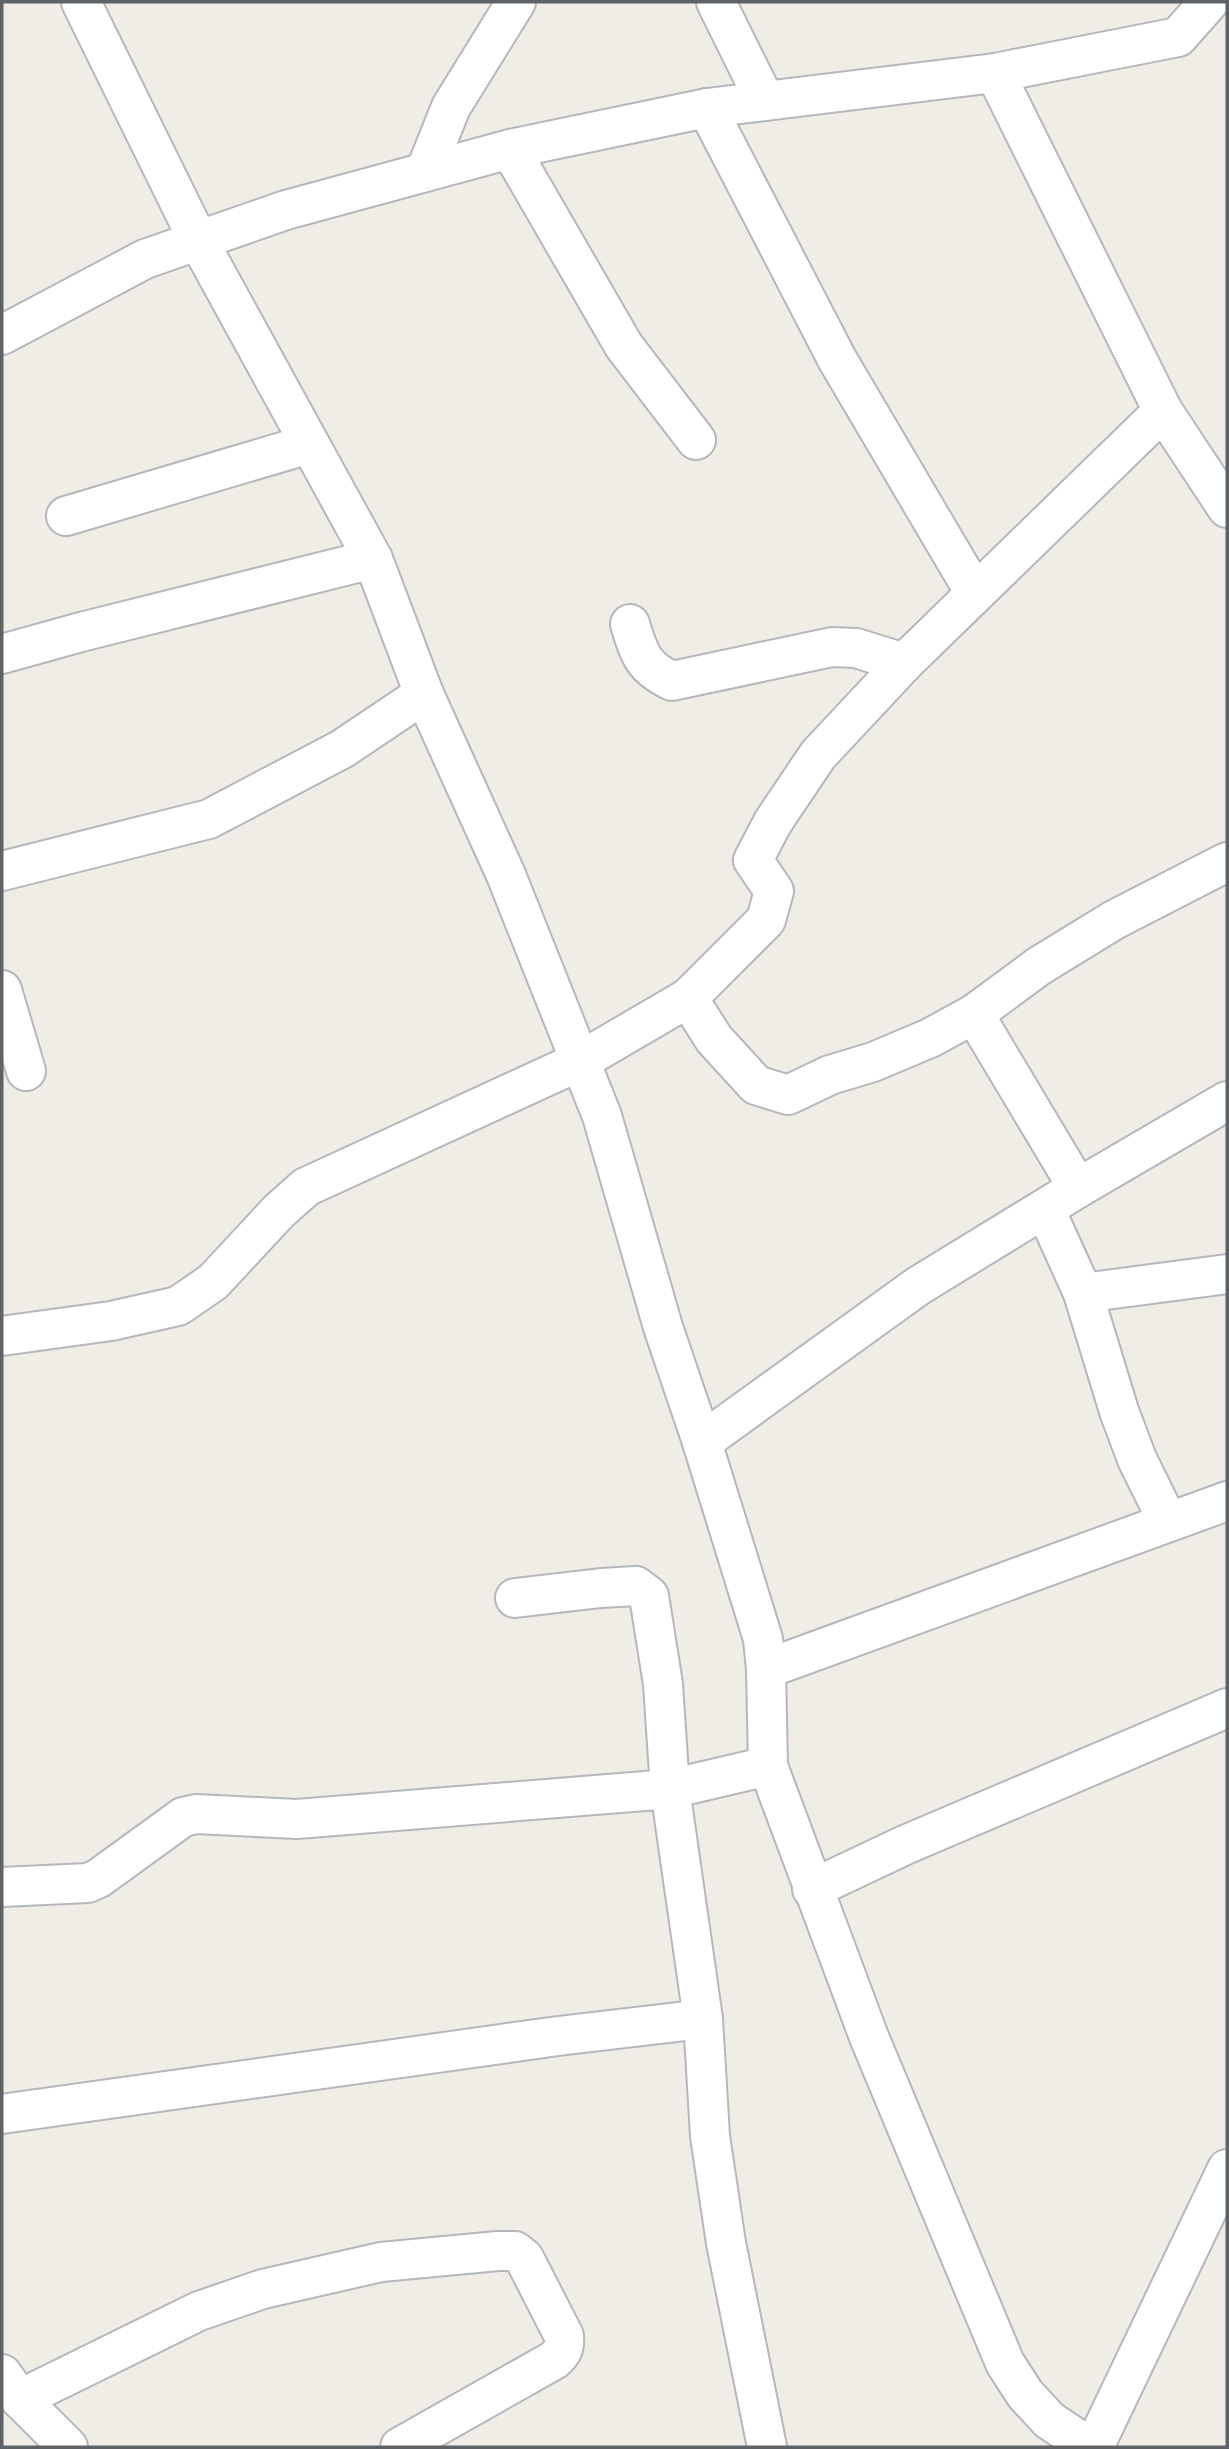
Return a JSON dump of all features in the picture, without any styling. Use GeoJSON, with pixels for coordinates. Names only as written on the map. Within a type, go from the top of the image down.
{"type":"FeatureCollection","features":[{"type":"Feature","properties":{"kind":"street"},"geometry":{"type":"LineString","coordinates":[[80,2],[199,242],[373,559],[424,695],[506,875],[602,1116],[663,1327],[763,1639],[768,1766],[812,1889],[869,2038],[1005,2363],[1025,2394],[1049,2420],[1092,2447],[1227,2169]]}},
{"type":"Feature","properties":{"kind":"street"},"geometry":{"type":"LineString","coordinates":[[425,172],[451,107],[516,2]]}},
{"type":"Feature","properties":{"kind":"street"},"geometry":{"type":"LineString","coordinates":[[716,2],[765,101]]}},
{"type":"Feature","properties":{"kind":"street"},"geometry":{"type":"LineString","coordinates":[[2,335],[145,259],[286,210],[510,149],[707,108],[995,73],[1178,37],[1209,2]]}},
{"type":"Feature","properties":{"kind":"street"},"geometry":{"type":"LineString","coordinates":[[995,73],[1163,411],[1227,508]]}},
{"type":"Feature","properties":{"kind":"street"},"geometry":{"type":"LineString","coordinates":[[707,108],[837,359],[975,593]]}},
{"type":"Feature","properties":{"kind":"street"},"geometry":{"type":"LineString","coordinates":[[510,149],[624,346],[696,440]]}},
{"type":"Feature","properties":{"kind":"street"},"geometry":{"type":"LineString","coordinates":[[2,1336],[111,1321],[178,1306],[213,1283],[279,1211],[306,1187],[580,1061],[688,998],[766,920],[774,891],[753,859],[773,822],[818,755],[904,663],[1163,411]]}},
{"type":"Feature","properties":{"kind":"street"},"geometry":{"type":"LineString","coordinates":[[66,516],[309,443]]}},
{"type":"Feature","properties":{"kind":"street"},"geometry":{"type":"LineString","coordinates":[[2,654],[373,559]]}},
{"type":"Feature","properties":{"kind":"street"},"geometry":{"type":"LineString","coordinates":[[630,624],[641,659],[672,681],[832,647],[856,648],[904,663]]}},
{"type":"Feature","properties":{"kind":"street"},"geometry":{"type":"LineString","coordinates":[[2,872],[209,819],[342,749],[424,695]]}},
{"type":"Feature","properties":{"kind":"street"},"geometry":{"type":"LineString","coordinates":[[688,998],[714,1039],[756,1085],[788,1095],[830,1075],[873,1062],[930,1038],[974,1014],[1039,966],[1103,927],[1227,862]]}},
{"type":"Feature","properties":{"kind":"street"},"geometry":{"type":"LineString","coordinates":[[2,990],[26,1071]]}},
{"type":"Feature","properties":{"kind":"street"},"geometry":{"type":"LineString","coordinates":[[974,1014],[1078,1188]]}},
{"type":"Feature","properties":{"kind":"street"},"geometry":{"type":"LineString","coordinates":[[702,1442],[918,1286],[1227,1101]]}},
{"type":"Feature","properties":{"kind":"street"},"geometry":{"type":"LineString","coordinates":[[1045,1209],[1083,1293],[1119,1411],[1168,1522]]}},
{"type":"Feature","properties":{"kind":"street"},"geometry":{"type":"LineString","coordinates":[[1083,1293],[1227,1274]]}},
{"type":"Feature","properties":{"kind":"street"},"geometry":{"type":"LineString","coordinates":[[766,1669],[1227,1501]]}},
{"type":"Feature","properties":{"kind":"street"},"geometry":{"type":"LineString","coordinates":[[515,1598],[636,1586],[649,1596],[663,1684],[670,1789],[703,2019],[710,2136],[726,2243],[767,2447]]}},
{"type":"Feature","properties":{"kind":"street"},"geometry":{"type":"LineString","coordinates":[[812,1889],[905,1845],[1227,1708]]}},
{"type":"Feature","properties":{"kind":"street"},"geometry":{"type":"LineString","coordinates":[[2,1887],[88,1883],[99,1878],[183,1817],[196,1814],[297,1819],[670,1789],[768,1766]]}},
{"type":"Feature","properties":{"kind":"street"},"geometry":{"type":"LineString","coordinates":[[2,2114],[558,2036],[703,2019]]}},
{"type":"Feature","properties":{"kind":"street"},"geometry":{"type":"LineString","coordinates":[[68,2447],[11,2386],[199,2311],[263,2289],[381,2262],[515,2251],[524,2258],[564,2336],[565,2346],[561,2354],[400,2447]]}}]}
